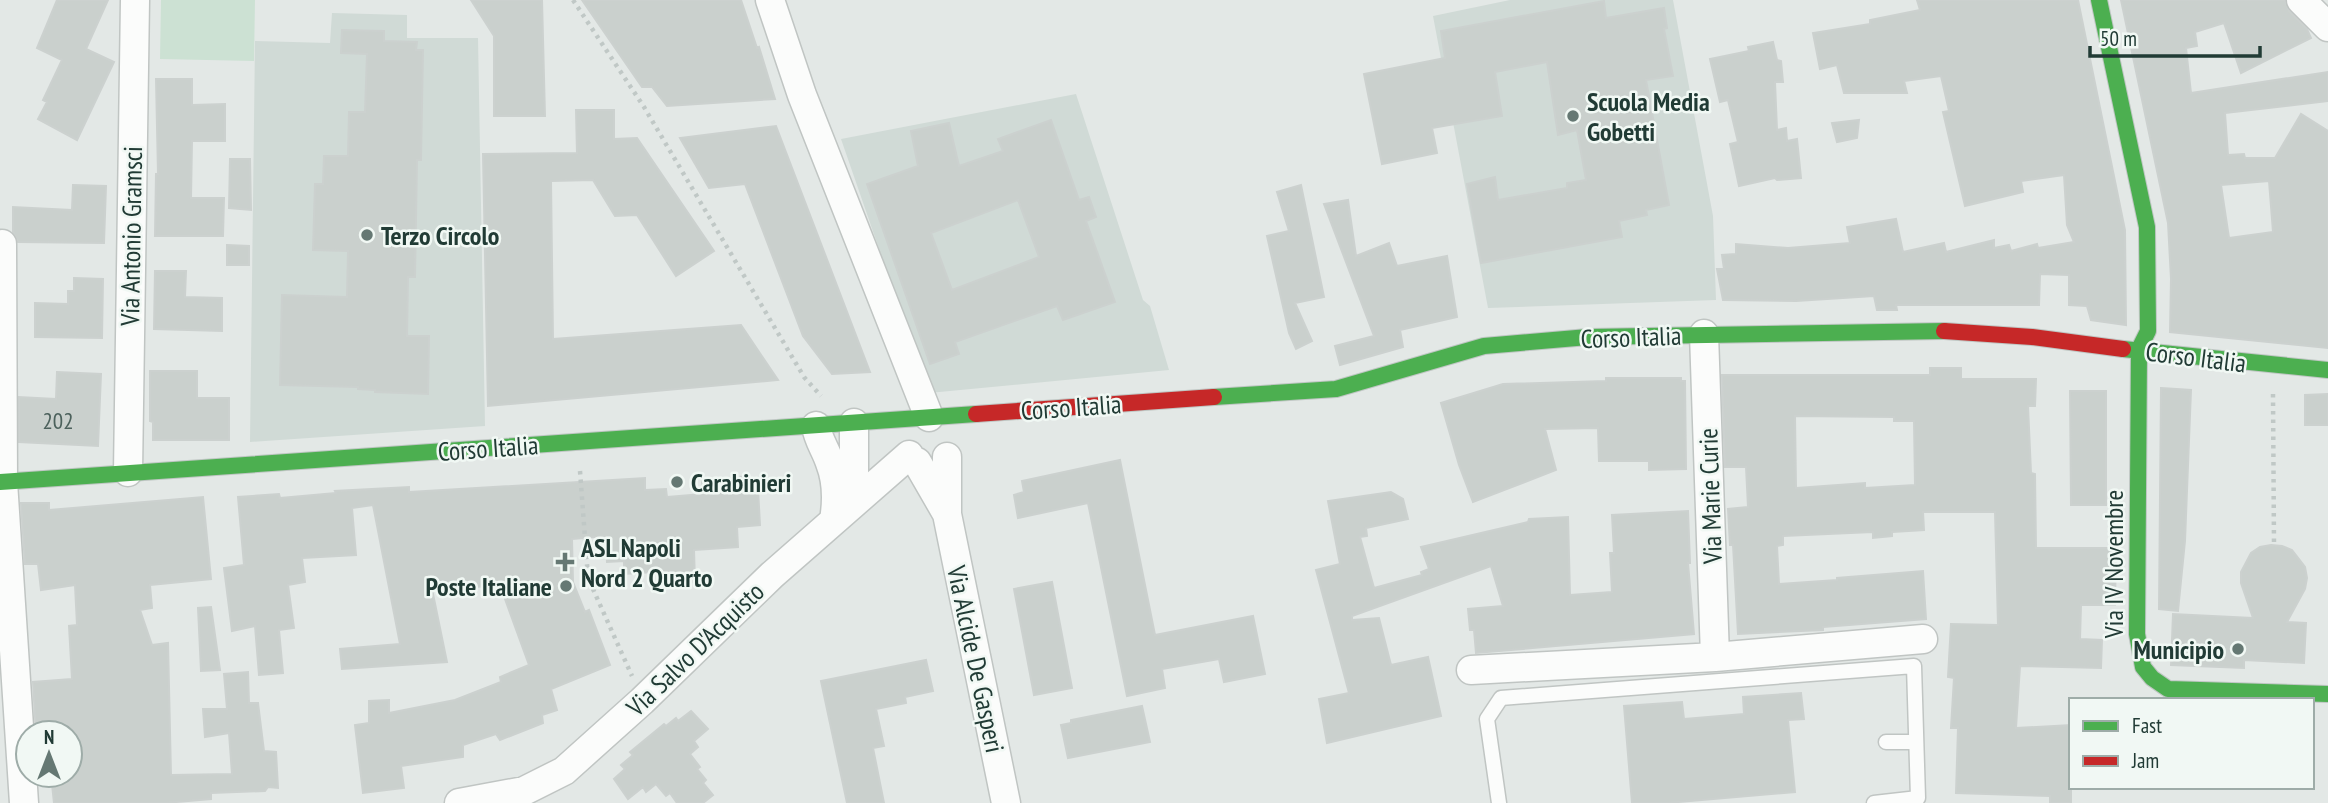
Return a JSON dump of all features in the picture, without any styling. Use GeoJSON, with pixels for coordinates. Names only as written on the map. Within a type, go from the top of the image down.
{"type":"FeatureCollection","features":[{"type":"Feature","properties":{"kind":"street","name":"Via Antonio Gramsci"},"geometry":{"type":"LineString","coordinates":[[128,472],[135,0]]}},
{"type":"Feature","properties":{"kind":"street"},"geometry":{"type":"LineString","coordinates":[[770,0],[802,94],[929,417]]}},
{"type":"Feature","properties":{"kind":"street","name":"Via IV Novembre"},"geometry":{"type":"LineString","coordinates":[[2099,0],[2147,227],[2148,331],[2139,349],[2138,657],[2149,677],[2168,689],[2328,694]]}},
{"type":"Feature","properties":{"kind":"street"},"geometry":{"type":"LineString","coordinates":[[2301,0],[2328,27]]}},
{"type":"Feature","properties":{"kind":"street"},"geometry":{"type":"LineString","coordinates":[[2,244],[2,482],[24,803]]}},
{"type":"Feature","properties":{"kind":"street","name":"Corso Italia"},"geometry":{"type":"LineString","coordinates":[[2,482],[578,442],[821,414],[854,423],[1336,389],[1484,346],[1588,337],[1950,331],[2032,337],[2328,370]]}},
{"type":"Feature","properties":{"kind":"street","name":"Via Marie Curie"},"geometry":{"type":"LineString","coordinates":[[1704,334],[1716,669]]}},
{"type":"Feature","properties":{"kind":"street"},"geometry":{"type":"LineString","coordinates":[[821,414],[817,437],[831,464],[837,501],[834,520]]}},
{"type":"Feature","properties":{"kind":"street"},"geometry":{"type":"LineString","coordinates":[[950,447],[944,423],[929,417],[920,418],[908,430],[905,447],[913,458],[928,465],[938,463],[950,447],[961,423],[972,414]]}},
{"type":"Feature","properties":{"kind":"street"},"geometry":{"type":"LineString","coordinates":[[854,423],[854,474],[859,498]]}},
{"type":"Feature","properties":{"kind":"street","name":"Via Alcide De Gasperi"},"geometry":{"type":"LineString","coordinates":[[950,447],[947,514],[1006,803]]}},
{"type":"Feature","properties":{"kind":"street","name":"Via Alcide De Gasperi"},"geometry":{"type":"LineString","coordinates":[[913,458],[947,514]]}},
{"type":"Feature","properties":{"kind":"street","name":"Via Salvo D'Acquisto"},"geometry":{"type":"LineString","coordinates":[[459,803],[524,790],[564,771],[642,701],[772,575],[859,498],[913,458]]}},
{"type":"Feature","properties":{"kind":"street"},"geometry":{"type":"LineString","coordinates":[[1471,670],[1716,669],[1923,639]]}},
{"type":"Feature","properties":{"kind":"lane"},"geometry":{"type":"LineString","coordinates":[[1499,803],[1487,719],[1501,698],[1716,669],[1914,666],[1918,798],[1874,803]]}},
{"type":"Feature","properties":{"kind":"lane"},"geometry":{"type":"LineString","coordinates":[[1886,742],[1916,741]]}},
{"type":"Feature","properties":{"kind":"path"},"geometry":{"type":"LineString","coordinates":[[573,0],[643,107],[804,377],[821,414]]}},
{"type":"Feature","properties":{"kind":"path"},"geometry":{"type":"LineString","coordinates":[[2273,397],[2274,545]]}},
{"type":"Feature","properties":{"kind":"path"},"geometry":{"type":"LineString","coordinates":[[578,442],[588,578],[642,701]]}},
{"type":"Feature","properties":{"kind":"shaded area","name":"Scuola Media Gobetti"},"geometry":{"type":"Polygon","coordinates":[[[1510,0],[1673,0],[1713,216],[1716,300],[1488,308],[1433,16],[1510,0]]]}},
{"type":"Feature","properties":{"kind":"shaded area","name":"Terzo Circolo"},"geometry":{"type":"Polygon","coordinates":[[[332,13],[407,15],[407,38],[478,38],[485,426],[250,442],[255,41],[330,43],[332,13]]]}},
{"type":"Feature","properties":{"kind":"shaded area"},"geometry":{"type":"Polygon","coordinates":[[[1076,94],[1143,300],[1150,306],[1169,370],[929,393],[841,139],[1076,94]]]}},
{"type":"Feature","properties":{"kind":"green space"},"geometry":{"type":"Polygon","coordinates":[[[161,0],[255,0],[254,61],[160,59],[161,0]]]}},
{"type":"Feature","properties":{"kind":"building"},"geometry":{"type":"Polygon","coordinates":[[[57,0],[108,0],[86,49],[114,62],[77,140],[38,119],[47,102],[43,100],[62,60],[37,48],[57,0]]]}},
{"type":"Feature","properties":{"kind":"building"},"geometry":{"type":"Polygon","coordinates":[[[471,0],[542,0],[545,116],[494,116],[494,36],[471,0]]]}},
{"type":"Feature","properties":{"kind":"building"},"geometry":{"type":"Polygon","coordinates":[[[582,0],[741,0],[775,99],[667,106],[652,87],[642,87],[582,0]]]}},
{"type":"Feature","properties":{"kind":"building"},"geometry":{"type":"Polygon","coordinates":[[[1917,0],[2078,0],[2125,230],[2126,325],[2091,320],[2087,306],[2069,305],[2069,275],[2040,274],[2039,305],[1896,305],[1897,310],[1877,310],[1874,296],[1796,301],[1723,300],[1717,269],[1724,269],[1722,255],[1736,254],[1736,244],[1788,248],[1850,243],[1847,227],[1896,219],[1903,252],[1944,243],[1946,252],[1994,240],[1994,248],[2009,245],[2011,251],[2037,244],[2038,248],[2074,242],[2067,225],[2064,175],[2021,181],[2023,192],[1965,206],[1943,112],[1949,111],[1941,76],[1904,81],[1907,93],[1844,93],[1837,65],[1820,69],[1813,33],[1870,24],[1870,20],[1920,10],[1917,0]]]}},
{"type":"Feature","properties":{"kind":"building"},"geometry":{"type":"Polygon","coordinates":[[[2121,0],[2285,0],[2289,11],[2307,29],[2311,38],[2241,73],[2224,23],[2195,32],[2197,46],[2186,48],[2191,93],[2328,72],[2328,101],[2225,113],[2228,155],[2244,154],[2245,158],[2275,158],[2301,114],[2328,131],[2328,348],[2170,332],[2168,223],[2121,0]],[[2269,181],[2221,185],[2229,238],[2273,232],[2269,181]]]}},
{"type":"Feature","properties":{"kind":"building"},"geometry":{"type":"Polygon","coordinates":[[[1604,1],[1606,18],[1664,8],[1667,28],[1664,29],[1673,76],[1646,80],[1669,205],[1646,210],[1647,215],[1619,221],[1622,237],[1481,263],[1467,184],[1495,177],[1498,200],[1567,188],[1567,183],[1586,180],[1577,130],[1558,135],[1547,62],[1495,72],[1502,116],[1432,128],[1437,153],[1382,164],[1364,74],[1445,58],[1441,31],[1604,1]]]}},
{"type":"Feature","properties":{"kind":"building"},"geometry":{"type":"Polygon","coordinates":[[[342,30],[384,31],[384,41],[417,42],[416,50],[423,50],[421,160],[417,160],[415,277],[408,277],[407,336],[429,336],[428,394],[375,392],[358,387],[280,385],[282,295],[347,297],[348,251],[313,250],[315,184],[323,184],[324,156],[348,156],[349,112],[365,112],[367,54],[341,53],[342,30]]]}},
{"type":"Feature","properties":{"kind":"building"},"geometry":{"type":"Polygon","coordinates":[[[1773,42],[1777,60],[1781,61],[1783,82],[1775,82],[1777,130],[1786,128],[1787,141],[1797,139],[1801,178],[1775,178],[1739,186],[1730,144],[1738,142],[1728,100],[1720,102],[1710,59],[1749,51],[1748,47],[1773,42]]]}},
{"type":"Feature","properties":{"kind":"building"},"geometry":{"type":"Polygon","coordinates":[[[156,79],[192,79],[192,105],[225,104],[225,141],[192,141],[191,198],[224,198],[223,236],[155,236],[158,174],[156,79]]]}},
{"type":"Feature","properties":{"kind":"building"},"geometry":{"type":"Polygon","coordinates":[[[576,110],[614,110],[614,139],[637,138],[714,251],[676,276],[637,215],[615,216],[593,180],[551,181],[553,339],[741,325],[778,380],[488,406],[483,154],[577,153],[576,110]]]}},
{"type":"Feature","properties":{"kind":"building"},"geometry":{"type":"Polygon","coordinates":[[[1051,120],[1079,200],[1089,197],[1096,217],[1086,221],[1115,302],[1063,320],[1057,306],[955,342],[959,354],[930,364],[867,184],[918,166],[911,131],[949,123],[959,166],[1003,151],[998,139],[1051,120]],[[1018,200],[931,233],[952,290],[1039,257],[1018,200]]]}},
{"type":"Feature","properties":{"kind":"building"},"geometry":{"type":"Polygon","coordinates":[[[1859,120],[1857,138],[1837,142],[1832,123],[1859,120]]]}},
{"type":"Feature","properties":{"kind":"building"},"geometry":{"type":"Polygon","coordinates":[[[776,126],[870,372],[832,374],[803,336],[745,184],[709,188],[680,138],[776,126]]]}},
{"type":"Feature","properties":{"kind":"building"},"geometry":{"type":"Polygon","coordinates":[[[230,159],[250,159],[251,210],[229,208],[230,159]]]}},
{"type":"Feature","properties":{"kind":"building"},"geometry":{"type":"Polygon","coordinates":[[[73,185],[106,186],[104,243],[18,242],[13,232],[13,207],[72,210],[73,185]]]}},
{"type":"Feature","properties":{"kind":"building"},"geometry":{"type":"Polygon","coordinates":[[[1301,185],[1324,297],[1295,303],[1312,341],[1296,349],[1289,333],[1267,236],[1289,231],[1277,192],[1301,185]]]}},
{"type":"Feature","properties":{"kind":"building"},"geometry":{"type":"Polygon","coordinates":[[[1348,200],[1356,256],[1389,243],[1397,266],[1447,256],[1457,317],[1400,330],[1403,347],[1340,365],[1335,346],[1374,336],[1324,204],[1348,200]]]}},
{"type":"Feature","properties":{"kind":"building"},"geometry":{"type":"Polygon","coordinates":[[[227,245],[249,246],[249,265],[227,265],[227,245]]]}},
{"type":"Feature","properties":{"kind":"building"},"geometry":{"type":"Polygon","coordinates":[[[155,271],[186,271],[185,297],[222,298],[222,331],[154,329],[155,271]]]}},
{"type":"Feature","properties":{"kind":"building"},"geometry":{"type":"Polygon","coordinates":[[[74,278],[103,279],[102,338],[35,337],[35,303],[68,304],[68,291],[74,291],[74,278]]]}},
{"type":"Feature","properties":{"kind":"building"},"geometry":{"type":"Polygon","coordinates":[[[1930,368],[1961,368],[1961,379],[2036,379],[2035,406],[2028,406],[2031,473],[2035,474],[2036,548],[2116,548],[2115,605],[2081,605],[2080,639],[2102,640],[2101,668],[2020,666],[2016,728],[2069,725],[2071,803],[2050,803],[2050,796],[1956,793],[1958,728],[1951,728],[1954,678],[1948,677],[1951,624],[1998,625],[1995,512],[1923,512],[1924,530],[1892,532],[1892,536],[1873,538],[1873,532],[1783,536],[1783,545],[1777,546],[1779,584],[1923,571],[1926,619],[1823,627],[1823,630],[1738,634],[1733,545],[1730,545],[1728,509],[1748,507],[1746,467],[1725,467],[1722,375],[1930,375],[1930,368]],[[1795,416],[1796,488],[1865,483],[1865,488],[1915,485],[1914,421],[1894,421],[1894,417],[1795,416]]]}},
{"type":"Feature","properties":{"kind":"building"},"geometry":{"type":"Polygon","coordinates":[[[150,371],[197,371],[197,398],[229,398],[229,440],[153,440],[153,422],[150,421],[150,371]]]}},
{"type":"Feature","properties":{"kind":"building"},"geometry":{"type":"Polygon","coordinates":[[[57,372],[101,374],[98,446],[19,442],[19,397],[56,399],[57,372]]]}},
{"type":"Feature","properties":{"kind":"building"},"geometry":{"type":"Polygon","coordinates":[[[1606,378],[1681,378],[1681,381],[1685,381],[1686,469],[1649,470],[1649,461],[1599,461],[1598,428],[1545,429],[1556,470],[1473,502],[1441,403],[1503,384],[1606,381],[1606,378]]]}},
{"type":"Feature","properties":{"kind":"building"},"geometry":{"type":"Polygon","coordinates":[[[2161,388],[2191,390],[2185,541],[2178,611],[2159,609],[2161,388]]]}},
{"type":"Feature","properties":{"kind":"building"},"geometry":{"type":"Polygon","coordinates":[[[2070,391],[2106,391],[2106,505],[2071,505],[2070,391]]]}},
{"type":"Feature","properties":{"kind":"building"},"geometry":{"type":"Polygon","coordinates":[[[2328,394],[2328,425],[2305,425],[2305,395],[2328,394]]]}},
{"type":"Feature","properties":{"kind":"building"},"geometry":{"type":"Polygon","coordinates":[[[1120,460],[1155,635],[1253,616],[1265,674],[1224,682],[1219,659],[1162,669],[1165,688],[1127,696],[1088,503],[1018,518],[1014,495],[1024,492],[1022,481],[1120,460]]]}},
{"type":"Feature","properties":{"kind":"building"},"geometry":{"type":"Polygon","coordinates":[[[747,476],[747,490],[758,489],[760,525],[737,527],[738,547],[694,550],[695,582],[671,584],[670,571],[624,574],[624,561],[607,562],[606,536],[572,539],[573,582],[585,612],[589,610],[610,665],[551,689],[557,710],[542,715],[543,723],[500,740],[496,734],[463,745],[463,757],[401,766],[404,788],[363,793],[355,725],[369,723],[369,701],[389,700],[389,713],[455,700],[501,682],[500,677],[529,665],[501,588],[493,586],[432,589],[447,662],[342,669],[340,649],[400,644],[373,505],[352,508],[356,555],[302,558],[305,582],[288,585],[294,628],[279,630],[283,673],[259,675],[255,626],[232,631],[224,568],[244,565],[238,497],[279,494],[280,498],[336,493],[335,491],[409,487],[409,492],[645,478],[645,490],[666,489],[667,497],[703,494],[702,481],[747,476]]]}},
{"type":"Feature","properties":{"kind":"building"},"geometry":{"type":"Polygon","coordinates":[[[1391,492],[1403,499],[1408,519],[1366,528],[1367,536],[1360,537],[1374,588],[1422,575],[1421,572],[1429,569],[1421,547],[1528,522],[1529,519],[1568,517],[1570,595],[1612,592],[1612,515],[1688,511],[1688,563],[1694,634],[1476,653],[1474,630],[1470,630],[1468,609],[1503,606],[1491,566],[1352,616],[1352,620],[1379,618],[1391,665],[1428,657],[1441,716],[1327,743],[1319,699],[1349,693],[1316,570],[1340,564],[1328,501],[1391,492]]]}},
{"type":"Feature","properties":{"kind":"building"},"geometry":{"type":"Polygon","coordinates":[[[203,497],[211,579],[150,585],[152,608],[140,610],[152,645],[168,643],[171,775],[232,774],[229,733],[205,737],[203,709],[227,709],[224,674],[248,672],[249,703],[258,703],[264,751],[276,752],[278,788],[211,793],[211,799],[165,803],[54,803],[52,789],[84,789],[84,719],[35,719],[33,682],[72,679],[69,626],[77,625],[75,585],[41,590],[38,564],[25,564],[21,503],[49,503],[49,510],[203,497]]]}},
{"type":"Feature","properties":{"kind":"building","name":"Municipio"},"geometry":{"type":"Polygon","coordinates":[[[2271,545],[2292,550],[2305,567],[2305,589],[2287,622],[2306,623],[2304,663],[2244,660],[2244,668],[2171,665],[2173,614],[2253,618],[2241,583],[2241,572],[2251,553],[2260,547],[2271,545]]]}},
{"type":"Feature","properties":{"kind":"building"},"geometry":{"type":"Polygon","coordinates":[[[1052,582],[1072,688],[1034,695],[1014,589],[1052,582]]]}},
{"type":"Feature","properties":{"kind":"building"},"geometry":{"type":"Polygon","coordinates":[[[211,607],[220,670],[201,671],[198,608],[211,607]]]}},
{"type":"Feature","properties":{"kind":"building"},"geometry":{"type":"Polygon","coordinates":[[[926,660],[933,691],[905,697],[906,703],[876,709],[884,746],[873,748],[884,803],[847,803],[821,681],[926,660]]]}},
{"type":"Feature","properties":{"kind":"building"},"geometry":{"type":"Polygon","coordinates":[[[1801,693],[1804,719],[1788,720],[1795,792],[1667,803],[1632,803],[1624,706],[1682,702],[1684,719],[1744,714],[1743,697],[1801,693]]]}},
{"type":"Feature","properties":{"kind":"building"},"geometry":{"type":"Polygon","coordinates":[[[1142,706],[1150,742],[1068,758],[1061,725],[1071,723],[1071,720],[1142,706]]]}},
{"type":"Feature","properties":{"kind":"building"},"geometry":{"type":"Polygon","coordinates":[[[691,711],[708,729],[694,741],[698,747],[690,754],[706,780],[703,783],[713,795],[703,803],[677,803],[670,793],[666,796],[656,784],[646,792],[643,787],[628,799],[614,779],[625,769],[621,765],[633,755],[630,752],[664,724],[666,726],[676,718],[678,721],[691,711]]]}},
{"type":"Feature","properties":{"kind":"traffic: fast"},"geometry":{"type":"LineString","coordinates":[[2099,0],[2147,227],[2148,331],[2139,349],[2137,634],[2143,667],[2152,678],[2168,689],[2328,694]]}},
{"type":"Feature","properties":{"kind":"traffic: fast"},"geometry":{"type":"LineString","coordinates":[[1214,397],[1336,389],[1484,346],[1588,337],[1944,331]]}},
{"type":"Feature","properties":{"kind":"traffic: fast"},"geometry":{"type":"LineString","coordinates":[[2123,349],[2328,370]]}},
{"type":"Feature","properties":{"kind":"traffic: fast"},"geometry":{"type":"LineString","coordinates":[[0,482],[976,414]]}},
{"type":"Feature","properties":{"kind":"traffic: jam"},"geometry":{"type":"LineString","coordinates":[[1944,331],[2032,337],[2123,349]]}},
{"type":"Feature","properties":{"kind":"traffic: jam"},"geometry":{"type":"LineString","coordinates":[[976,414],[1214,397]]}},
{"type":"Feature","properties":{"kind":"place","name":"Scuola Media Gobetti"},"geometry":{"type":"Point","coordinates":[1573,116]}},
{"type":"Feature","properties":{"kind":"place","name":"Terzo Circolo"},"geometry":{"type":"Point","coordinates":[367,235]}},
{"type":"Feature","properties":{"kind":"place","name":"Carabinieri"},"geometry":{"type":"Point","coordinates":[677,482]}},
{"type":"Feature","properties":{"kind":"place","name":"ASL Napoli Nord 2 Quarto"},"geometry":{"type":"Point","coordinates":[565,562]}},
{"type":"Feature","properties":{"kind":"place","name":"Poste Italiane"},"geometry":{"type":"Point","coordinates":[566,586]}},
{"type":"Feature","properties":{"kind":"place","name":"Municipio"},"geometry":{"type":"Point","coordinates":[2238,649]}}]}
